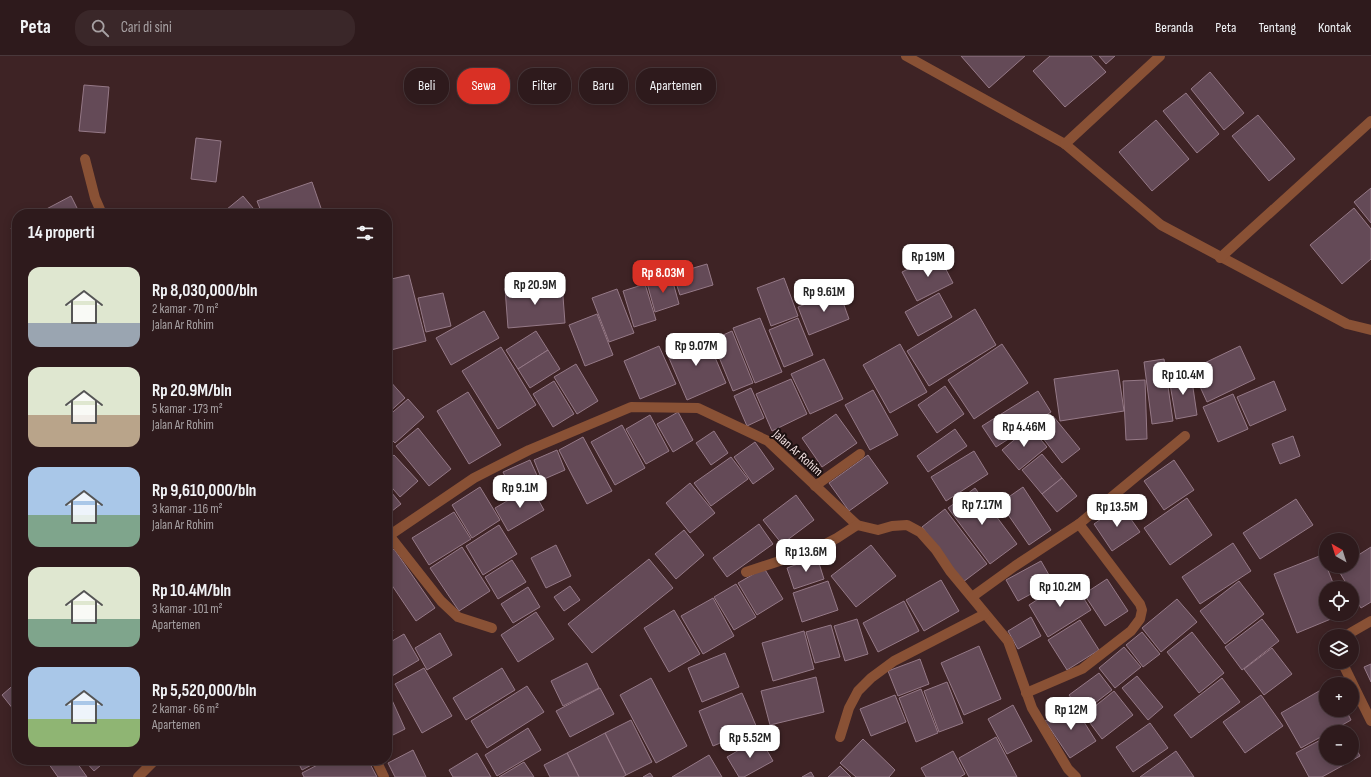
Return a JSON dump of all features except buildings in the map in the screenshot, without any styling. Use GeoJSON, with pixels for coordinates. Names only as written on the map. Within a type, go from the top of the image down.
{"type":"FeatureCollection","features":[{"type":"Feature","properties":{"kind":"street"},"geometry":{"type":"LineString","coordinates":[[906,56],[1065,144],[1161,225],[1220,258],[1347,324],[1371,330]]}},
{"type":"Feature","properties":{"kind":"street"},"geometry":{"type":"LineString","coordinates":[[1065,144],[1160,56]]}},
{"type":"Feature","properties":{"kind":"street"},"geometry":{"type":"LineString","coordinates":[[1220,258],[1371,120]]}},
{"type":"Feature","properties":{"kind":"street"},"geometry":{"type":"LineString","coordinates":[[85,159],[95,198],[100,209]]}},
{"type":"Feature","properties":{"kind":"street","name":"Jalan Ar Rohim"},"geometry":{"type":"LineString","coordinates":[[392,533],[474,478],[529,450],[631,407],[698,408],[768,441],[857,525],[878,530],[892,526],[907,525],[920,532],[1008,641],[1032,708],[1068,769],[1076,777]]}},
{"type":"Feature","properties":{"kind":"street"},"geometry":{"type":"LineString","coordinates":[[972,597],[1015,566],[1079,524],[1185,436]]}},
{"type":"Feature","properties":{"kind":"street"},"geometry":{"type":"LineString","coordinates":[[815,486],[860,454]]}},
{"type":"Feature","properties":{"kind":"street"},"geometry":{"type":"LineString","coordinates":[[1026,693],[1082,669],[1131,631],[1140,619],[1142,610],[1140,604],[1079,524]]}},
{"type":"Feature","properties":{"kind":"street"},"geometry":{"type":"LineString","coordinates":[[746,572],[816,549],[857,525]]}},
{"type":"Feature","properties":{"kind":"street"},"geometry":{"type":"LineString","coordinates":[[392,541],[441,601],[458,617],[492,628]]}},
{"type":"Feature","properties":{"kind":"street"},"geometry":{"type":"LineString","coordinates":[[840,737],[849,708],[858,690],[871,678],[894,661],[985,614]]}},
{"type":"Feature","properties":{"kind":"street"},"geometry":{"type":"LineString","coordinates":[[1357,629],[1371,621]]}},
{"type":"Feature","properties":{"kind":"street"},"geometry":{"type":"LineString","coordinates":[[1345,669],[1371,721]]}},
{"type":"Feature","properties":{"kind":"street"},"geometry":{"type":"LineString","coordinates":[[138,777],[150,765]]}},
{"type":"Feature","properties":{"kind":"street"},"geometry":{"type":"LineString","coordinates":[[378,765],[384,777]]}}]}
